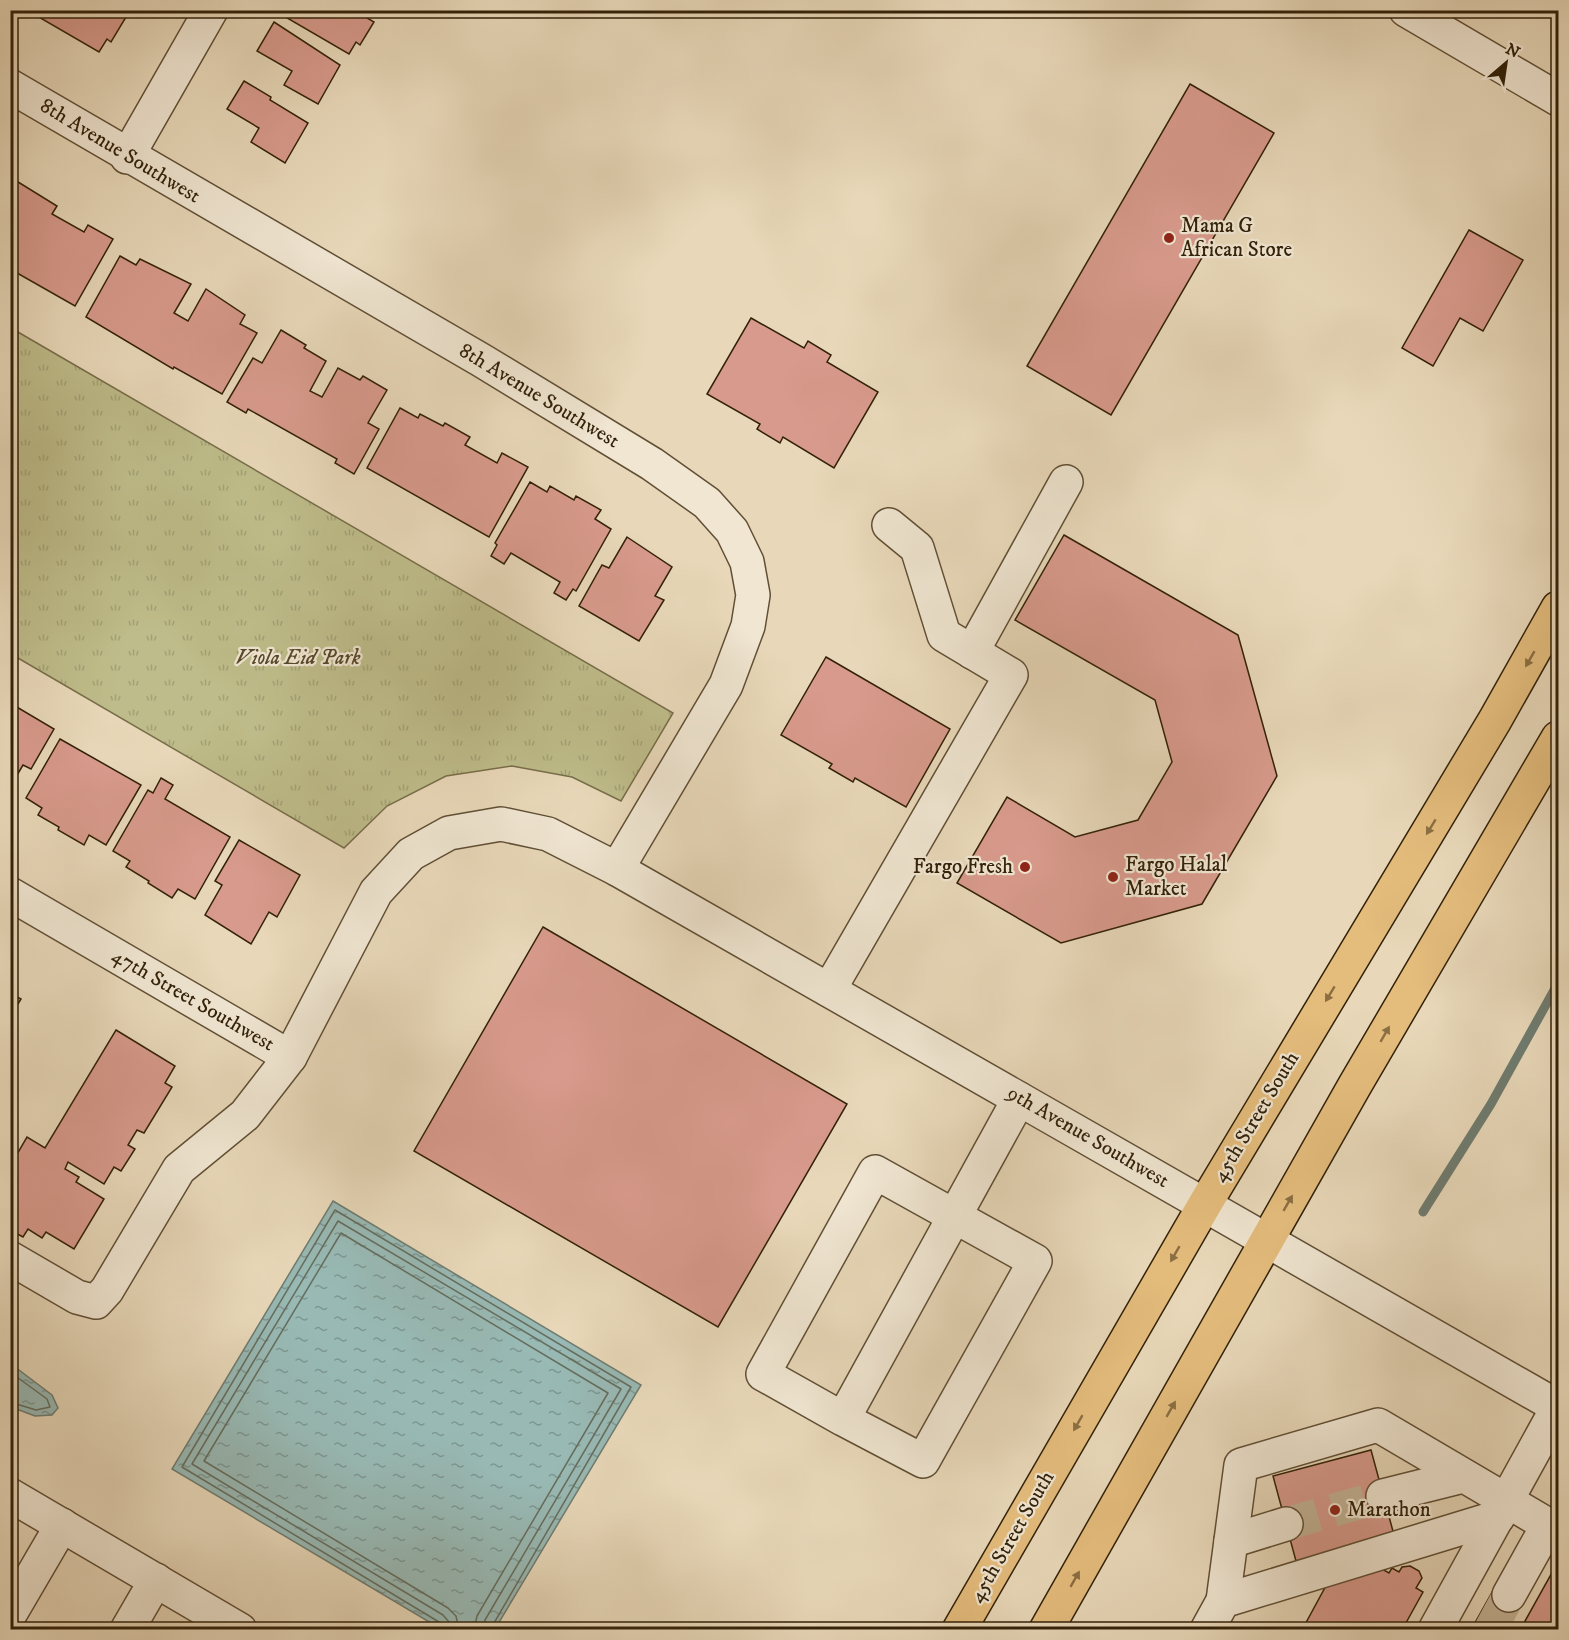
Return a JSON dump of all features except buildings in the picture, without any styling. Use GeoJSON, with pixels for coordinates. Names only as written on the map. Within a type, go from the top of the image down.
{"type":"FeatureCollection","features":[{"type":"Feature","properties":{"kind":"main road","name":"45th Street South"},"geometry":{"type":"LineString","coordinates":[[959,1629],[1204,1204],[1495,720],[1558,608]]}},
{"type":"Feature","properties":{"kind":"main road"},"geometry":{"type":"LineString","coordinates":[[1046,1629],[1267,1240],[1558,738]]}},
{"type":"Feature","properties":{"kind":"main road"},"geometry":{"type":"LineString","coordinates":[[984,1629],[1033,1501]]}},
{"type":"Feature","properties":{"kind":"street"},"geometry":{"type":"LineString","coordinates":[[127,157],[211,10]]}},
{"type":"Feature","properties":{"kind":"street"},"geometry":{"type":"LineString","coordinates":[[1406,10],[1558,99]]}},
{"type":"Feature","properties":{"kind":"street","name":"8th Avenue Southwest"},"geometry":{"type":"LineString","coordinates":[[10,86],[127,157],[481,360],[652,464],[707,503],[732,531],[747,562],[753,595],[748,626],[726,685],[617,869]]}},
{"type":"Feature","properties":{"kind":"street"},"geometry":{"type":"LineString","coordinates":[[972,652],[1066,482]]}},
{"type":"Feature","properties":{"kind":"street"},"geometry":{"type":"LineString","coordinates":[[829,990],[1011,675],[944,635],[916,548],[889,525]]}},
{"type":"Feature","properties":{"kind":"street","name":"47th Street Southwest"},"geometry":{"type":"LineString","coordinates":[[10,894],[290,1057],[376,892],[411,854],[449,833],[501,824],[548,834],[617,869]]}},
{"type":"Feature","properties":{"kind":"street","name":"9th Avenue Southwest"},"geometry":{"type":"LineString","coordinates":[[617,869],[1558,1407]]}},
{"type":"Feature","properties":{"kind":"street"},"geometry":{"type":"LineString","coordinates":[[10,1258],[77,1297],[96,1302],[107,1290],[179,1169],[245,1115],[290,1057]]}},
{"type":"Feature","properties":{"kind":"street"},"geometry":{"type":"LineString","coordinates":[[843,1419],[1019,1099]]}},
{"type":"Feature","properties":{"kind":"street"},"geometry":{"type":"LineString","coordinates":[[875,1172],[1035,1261],[923,1461],[843,1419],[762,1374],[875,1172]]}},
{"type":"Feature","properties":{"kind":"street"},"geometry":{"type":"LineString","coordinates":[[1435,1629],[1558,1407]]}},
{"type":"Feature","properties":{"kind":"street"},"geometry":{"type":"LineString","coordinates":[[1207,1629],[1224,1601],[1241,1465],[1378,1425],[1463,1476],[1502,1509],[1548,1525],[1509,1595]]}},
{"type":"Feature","properties":{"kind":"street"},"geometry":{"type":"LineString","coordinates":[[1383,1496],[1463,1476]]}},
{"type":"Feature","properties":{"kind":"street"},"geometry":{"type":"LineString","coordinates":[[10,1495],[240,1629]]}},
{"type":"Feature","properties":{"kind":"street"},"geometry":{"type":"LineString","coordinates":[[1224,1601],[1502,1509]]}},
{"type":"Feature","properties":{"kind":"street"},"geometry":{"type":"LineString","coordinates":[[1231,1541],[1286,1524]]}},
{"type":"Feature","properties":{"kind":"street"},"geometry":{"type":"LineString","coordinates":[[10,1614],[62,1525]]}},
{"type":"Feature","properties":{"kind":"street"},"geometry":{"type":"LineString","coordinates":[[127,1629],[156,1580]]}},
{"type":"Feature","properties":{"kind":"street"},"geometry":{"type":"LineString","coordinates":[[10,1620],[14,1629]]}},
{"type":"Feature","properties":{"kind":"green space","name":"Viola Eid Park"},"geometry":{"type":"Polygon","coordinates":[[[11,328],[673,713],[621,801],[572,777],[512,766],[446,776],[387,806],[344,848],[11,654],[11,328]]]}},
{"type":"Feature","properties":{"kind":"water"},"geometry":{"type":"Polygon","coordinates":[[[333,1201],[641,1385],[495,1629],[441,1629],[172,1469],[333,1201]]]}},
{"type":"Feature","properties":{"kind":"water"},"geometry":{"type":"Polygon","coordinates":[[[11,1364],[52,1395],[58,1408],[52,1415],[35,1416],[11,1407],[11,1364]]]}},
{"type":"Feature","properties":{"kind":"waterway"},"geometry":{"type":"LineString","coordinates":[[1423,1212],[1491,1104],[1558,983]]}},
{"type":"Feature","properties":{"kind":"tunnel"},"geometry":{"type":"LineString","coordinates":[[1286,1524],[1383,1496]]}},
{"type":"Feature","properties":{"kind":"tunnel"},"geometry":{"type":"LineString","coordinates":[[1490,1630],[1509,1595]]}},
{"type":"Feature","properties":{"kind":"place","name":"Mama G African Store"},"geometry":{"type":"Point","coordinates":[1169,238]}},
{"type":"Feature","properties":{"kind":"place","name":"Fargo Fresh"},"geometry":{"type":"Point","coordinates":[1025,867]}},
{"type":"Feature","properties":{"kind":"place","name":"Fargo Halal Market"},"geometry":{"type":"Point","coordinates":[1113,877]}},
{"type":"Feature","properties":{"kind":"place","name":"Marathon"},"geometry":{"type":"Point","coordinates":[1335,1510]}}]}
